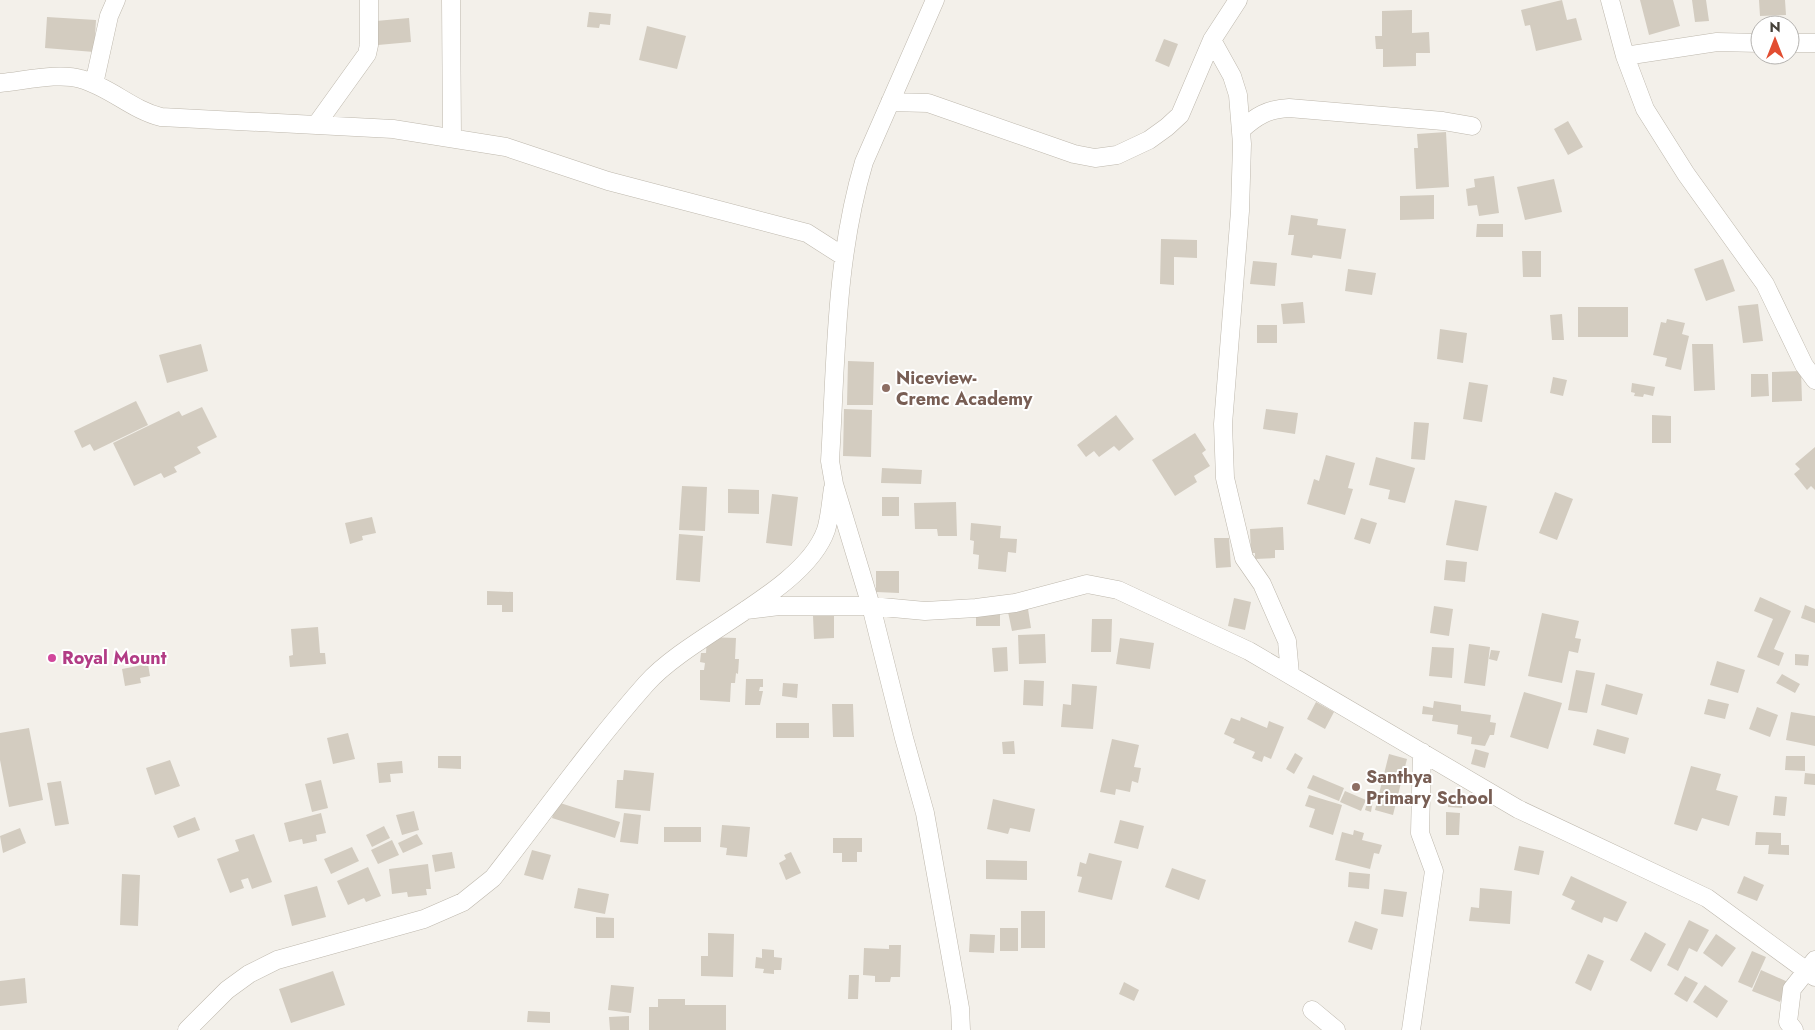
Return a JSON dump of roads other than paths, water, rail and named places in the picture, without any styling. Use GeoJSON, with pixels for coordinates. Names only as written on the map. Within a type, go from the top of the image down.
{"type":"FeatureCollection","features":[{"type":"Feature","properties":{"kind":"street"},"geometry":{"type":"LineString","coordinates":[[94,84],[109,16],[116,0]]}},
{"type":"Feature","properties":{"kind":"street"},"geometry":{"type":"LineString","coordinates":[[316,125],[366,54],[369,45],[369,0]]}},
{"type":"Feature","properties":{"kind":"street"},"geometry":{"type":"LineString","coordinates":[[451,0],[452,137]]}},
{"type":"Feature","properties":{"kind":"street"},"geometry":{"type":"LineString","coordinates":[[936,0],[864,162],[842,256],[830,461],[834,484],[872,606],[904,738],[925,813],[960,1008],[956,1029]]}},
{"type":"Feature","properties":{"kind":"street"},"geometry":{"type":"LineString","coordinates":[[890,102],[928,103],[1074,154],[1095,158],[1117,155],[1149,140],[1180,115],[1212,40],[1238,0]]}},
{"type":"Feature","properties":{"kind":"street"},"geometry":{"type":"LineString","coordinates":[[1610,0],[1625,56],[1644,109],[1692,182],[1765,284],[1804,364],[1815,380]]}},
{"type":"Feature","properties":{"kind":"street"},"geometry":{"type":"LineString","coordinates":[[1212,40],[1232,76],[1238,95],[1242,130],[1240,211],[1223,424],[1225,478],[1244,558],[1262,584],[1287,641],[1290,674]]}},
{"type":"Feature","properties":{"kind":"street"},"geometry":{"type":"LineString","coordinates":[[1625,56],[1717,42],[1750,43]]}},
{"type":"Feature","properties":{"kind":"street"},"geometry":{"type":"LineString","coordinates":[[1800,43],[1815,42]]}},
{"type":"Feature","properties":{"kind":"street"},"geometry":{"type":"LineString","coordinates":[[0,83],[68,77],[81,78],[138,109],[161,117],[393,129],[452,137],[523,151],[608,181],[806,233],[842,256]]}},
{"type":"Feature","properties":{"kind":"street"},"geometry":{"type":"LineString","coordinates":[[1242,130],[1253,118],[1267,111],[1289,108],[1472,126]]}},
{"type":"Feature","properties":{"kind":"street"},"geometry":{"type":"LineString","coordinates":[[187,1030],[227,990],[249,974],[277,960],[424,919],[463,902],[493,878],[647,683],[678,655],[746,610],[794,573],[811,556],[826,530],[834,484]]}},
{"type":"Feature","properties":{"kind":"street"},"geometry":{"type":"LineString","coordinates":[[746,610],[780,606],[872,606],[925,611],[976,608],[1015,603],[1087,584],[1118,590],[1249,651],[1518,809],[1707,898],[1812,970],[1792,989],[1788,1022],[1794,1030]]}},
{"type":"Feature","properties":{"kind":"street"},"geometry":{"type":"LineString","coordinates":[[1412,1030],[1434,871],[1420,832],[1422,752]]}},
{"type":"Feature","properties":{"kind":"street"},"geometry":{"type":"LineString","coordinates":[[1312,1010],[1336,1030]]}},
{"type":"Feature","properties":{"kind":"place","name":"Niceview- Cremc Academy"},"geometry":{"type":"Point","coordinates":[886,388]}},
{"type":"Feature","properties":{"kind":"place","name":"Royal Mount"},"geometry":{"type":"Point","coordinates":[52,658]}},
{"type":"Feature","properties":{"kind":"place","name":"Santhya Primary School"},"geometry":{"type":"Point","coordinates":[1356,787]}}]}
